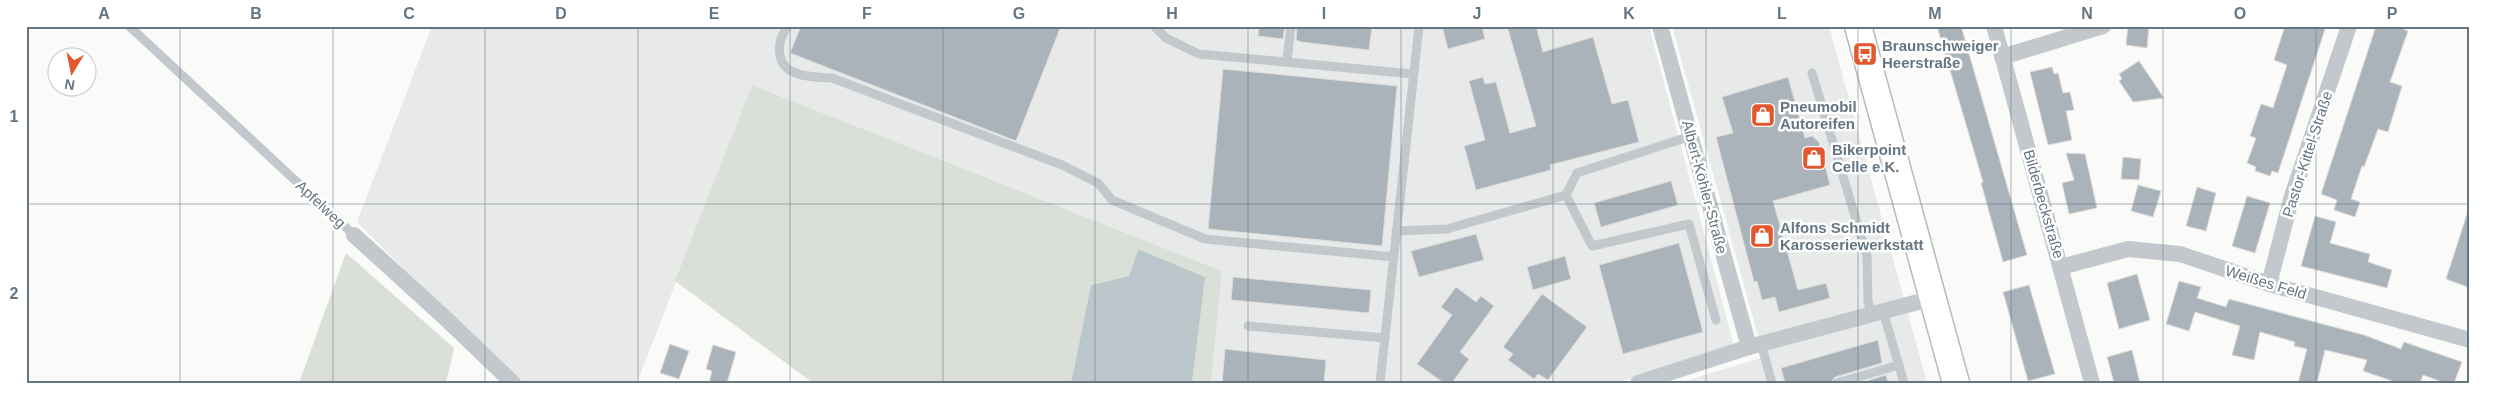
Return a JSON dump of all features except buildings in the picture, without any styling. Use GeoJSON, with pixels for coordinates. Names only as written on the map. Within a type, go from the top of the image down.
{"type":"FeatureCollection","features":[{"type":"Feature","properties":{"kind":"main road"},"geometry":{"type":"LineString","coordinates":[[1858,26],[1956,383]]}},
{"type":"Feature","properties":{"kind":"street","name":"Albert-Köhler-Straße"},"geometry":{"type":"LineString","coordinates":[[1660,26],[1690,136],[1755,346]]}},
{"type":"Feature","properties":{"kind":"street","name":"Bilderbeckstraße"},"geometry":{"type":"LineString","coordinates":[[1994,26],[2092,383]]}},
{"type":"Feature","properties":{"kind":"street"},"geometry":{"type":"LineString","coordinates":[[2002,57],[2103,26]]}},
{"type":"Feature","properties":{"kind":"street","name":"Pastor-Kittel-Straße"},"geometry":{"type":"LineString","coordinates":[[2270,284],[2292,196],[2349,26]]}},
{"type":"Feature","properties":{"kind":"street","name":"Apfelweg"},"geometry":{"type":"LineString","coordinates":[[354,235],[513,383]]}},
{"type":"Feature","properties":{"kind":"street","name":"Weißes Feld"},"geometry":{"type":"LineString","coordinates":[[2061,267],[2128,249],[2180,254],[2270,284],[2470,340]]}},
{"type":"Feature","properties":{"kind":"street"},"geometry":{"type":"LineString","coordinates":[[1638,383],[1755,346],[1933,298]]}},
{"type":"Feature","properties":{"kind":"lane","name":"Apfelweg"},"geometry":{"type":"LineString","coordinates":[[129,26],[354,235]]}},
{"type":"Feature","properties":{"kind":"lane"},"geometry":{"type":"LineString","coordinates":[[788,26],[778,47],[781,61],[789,71],[804,76],[832,78],[1062,165],[1098,183],[1112,200],[1205,239],[1394,257]]}},
{"type":"Feature","properties":{"kind":"lane"},"geometry":{"type":"LineString","coordinates":[[1154,26],[1166,38],[1199,54],[1413,74]]}},
{"type":"Feature","properties":{"kind":"lane"},"geometry":{"type":"LineString","coordinates":[[1287,61],[1291,26]]}},
{"type":"Feature","properties":{"kind":"lane"},"geometry":{"type":"LineString","coordinates":[[1380,383],[1419,26]]}},
{"type":"Feature","properties":{"kind":"lane"},"geometry":{"type":"LineString","coordinates":[[1812,73],[1867,256],[1868,300],[1877,313],[1904,383]]}},
{"type":"Feature","properties":{"kind":"lane"},"geometry":{"type":"LineString","coordinates":[[1396,231],[1447,229],[1566,195],[1577,173],[1690,136]]}},
{"type":"Feature","properties":{"kind":"lane"},"geometry":{"type":"LineString","coordinates":[[1566,195],[1592,246],[1689,224],[1716,320]]}},
{"type":"Feature","properties":{"kind":"lane"},"geometry":{"type":"LineString","coordinates":[[1248,326],[1385,338]]}},
{"type":"Feature","properties":{"kind":"lane"},"geometry":{"type":"LineString","coordinates":[[1755,346],[1772,383]]}},
{"type":"Feature","properties":{"kind":"lane"},"geometry":{"type":"LineString","coordinates":[[1837,383],[1899,366]]}},
{"type":"Feature","properties":{"kind":"shaded area"},"geometry":{"type":"Polygon","coordinates":[[[432,26],[1649,26],[1734,346],[1616,383],[1211,383],[1222,271],[752,85],[637,383],[517,383],[357,222],[432,26]]]}},
{"type":"Feature","properties":{"kind":"shaded area"},"geometry":{"type":"Polygon","coordinates":[[[1672,26],[1829,26],[1927,383],[1678,383],[1764,357],[1672,26]]]}},
{"type":"Feature","properties":{"kind":"shaded area"},"geometry":{"type":"Polygon","coordinates":[[[752,85],[1222,271],[1211,383],[1192,383],[1204,277],[1138,249],[1129,276],[1091,285],[1071,383],[813,383],[675,281],[752,85]]]}},
{"type":"Feature","properties":{"kind":"shaded area"},"geometry":{"type":"Polygon","coordinates":[[[1138,249],[1205,277],[1192,383],[1071,383],[1091,285],[1129,276],[1138,249]]]}},
{"type":"Feature","properties":{"kind":"shaded area"},"geometry":{"type":"Polygon","coordinates":[[[346,253],[454,348],[446,383],[299,383],[346,253]]]}},
{"type":"Feature","properties":{"kind":"place","name":"Braunschweiger Heerstraße"},"geometry":{"type":"Point","coordinates":[1865,54]}},
{"type":"Feature","properties":{"kind":"place","name":"Pneumobil Autoreifen"},"geometry":{"type":"Point","coordinates":[1763,115]}},
{"type":"Feature","properties":{"kind":"place","name":"Bikerpoint Celle e.K."},"geometry":{"type":"Point","coordinates":[1814,158]}},
{"type":"Feature","properties":{"kind":"place","name":"Alfons Schmidt Karosseriewerkstatt"},"geometry":{"type":"Point","coordinates":[1762,236]}}]}
